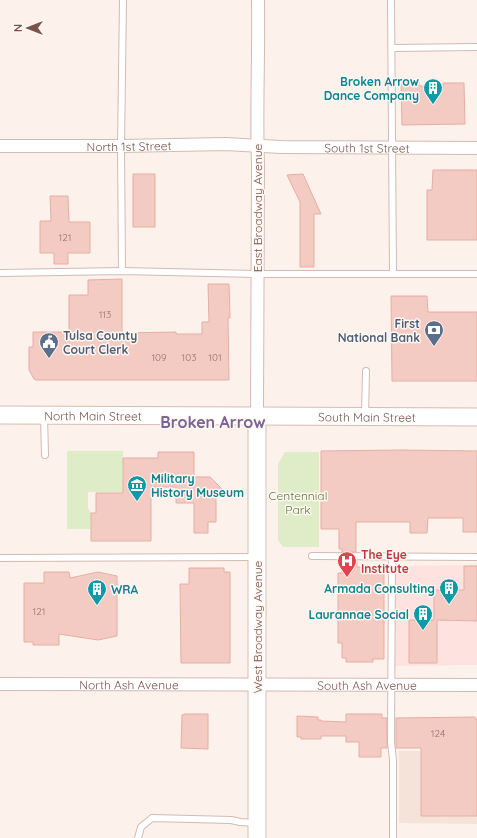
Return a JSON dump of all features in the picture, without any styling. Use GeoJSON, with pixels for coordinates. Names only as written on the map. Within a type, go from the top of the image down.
{"type":"FeatureCollection","features":[{"type":"Feature","properties":{"kind":"main road","name":"North Main Street"},"geometry":{"type":"LineString","coordinates":[[0,415],[257,416]]}},
{"type":"Feature","properties":{"kind":"main road","name":"South Main Street"},"geometry":{"type":"LineString","coordinates":[[257,416],[477,417]]}},
{"type":"Feature","properties":{"kind":"main road","name":"West Broadway Avenue"},"geometry":{"type":"LineString","coordinates":[[257,416],[257,830]]}},
{"type":"Feature","properties":{"kind":"street","name":"East Broadway Avenue"},"geometry":{"type":"LineString","coordinates":[[257,416],[258,0]]}},
{"type":"Feature","properties":{"kind":"street","name":"North 1st Street"},"geometry":{"type":"LineString","coordinates":[[0,146],[226,144],[257,146]]}},
{"type":"Feature","properties":{"kind":"street","name":"South 1st Street"},"geometry":{"type":"LineString","coordinates":[[257,146],[477,148]]}},
{"type":"Feature","properties":{"kind":"street","name":"North Ash Avenue"},"geometry":{"type":"LineString","coordinates":[[0,684],[257,684]]}},
{"type":"Feature","properties":{"kind":"street","name":"South Ash Avenue"},"geometry":{"type":"LineString","coordinates":[[257,684],[477,685]]}},
{"type":"Feature","properties":{"kind":"lane"},"geometry":{"type":"LineString","coordinates":[[122,272],[121,146],[123,0]]}},
{"type":"Feature","properties":{"kind":"lane"},"geometry":{"type":"LineString","coordinates":[[391,0],[393,274]]}},
{"type":"Feature","properties":{"kind":"lane"},"geometry":{"type":"LineString","coordinates":[[392,48],[477,47]]}},
{"type":"Feature","properties":{"kind":"lane"},"geometry":{"type":"LineString","coordinates":[[0,273],[122,272],[258,274],[477,274]]}},
{"type":"Feature","properties":{"kind":"lane"},"geometry":{"type":"LineString","coordinates":[[365,416],[366,371]]}},
{"type":"Feature","properties":{"kind":"lane"},"geometry":{"type":"LineString","coordinates":[[44,415],[45,455]]}},
{"type":"Feature","properties":{"kind":"lane"},"geometry":{"type":"LineString","coordinates":[[0,558],[242,558],[258,556]]}},
{"type":"Feature","properties":{"kind":"lane"},"geometry":{"type":"LineString","coordinates":[[312,556],[477,557]]}},
{"type":"Feature","properties":{"kind":"lane"},"geometry":{"type":"LineString","coordinates":[[392,556],[392,685],[390,742],[393,760],[393,838]]}},
{"type":"Feature","properties":{"kind":"lane"},"geometry":{"type":"LineString","coordinates":[[138,838],[142,827],[152,818],[230,820],[240,822],[257,830]]}},
{"type":"Feature","properties":{"kind":"shaded area"},"geometry":{"type":"Polygon","coordinates":[[[477,565],[477,665],[394,666],[394,566],[477,565]]]}},
{"type":"Feature","properties":{"kind":"shaded area"},"geometry":{"type":"Polygon","coordinates":[[[399,751],[477,751],[477,824],[399,823],[399,751]]]}},
{"type":"Feature","properties":{"kind":"green space"},"geometry":{"type":"Polygon","coordinates":[[[67,451],[123,451],[123,492],[88,492],[88,508],[91,513],[91,529],[67,529],[67,451]]]}},
{"type":"Feature","properties":{"kind":"green space","name":"Centennial Park"},"geometry":{"type":"Polygon","coordinates":[[[285,452],[319,452],[319,547],[283,547],[278,540],[278,464],[285,452]]]}},
{"type":"Feature","properties":{"kind":"building","name":"Broken Arrow Dance Company"},"geometry":{"type":"Polygon","coordinates":[[[419,82],[419,86],[443,86],[443,83],[464,83],[465,124],[402,125],[401,83],[419,82]]]}},
{"type":"Feature","properties":{"kind":"building"},"geometry":{"type":"Polygon","coordinates":[[[433,170],[477,170],[477,240],[427,240],[427,190],[432,190],[433,170]]]}},
{"type":"Feature","properties":{"kind":"building"},"geometry":{"type":"Polygon","coordinates":[[[133,174],[155,174],[155,227],[133,227],[133,174]]]}},
{"type":"Feature","properties":{"kind":"building"},"geometry":{"type":"Polygon","coordinates":[[[303,174],[321,214],[314,214],[314,267],[300,267],[300,202],[287,175],[303,174]]]}},
{"type":"Feature","properties":{"kind":"building"},"geometry":{"type":"Polygon","coordinates":[[[50,196],[68,196],[69,222],[90,222],[90,253],[68,253],[68,264],[54,264],[54,253],[40,253],[40,221],[51,221],[50,196]]]}},
{"type":"Feature","properties":{"kind":"building"},"geometry":{"type":"Polygon","coordinates":[[[122,279],[122,333],[176,332],[176,334],[202,334],[202,322],[209,322],[208,284],[229,284],[229,380],[34,379],[29,370],[29,347],[33,347],[33,332],[69,332],[69,295],[88,295],[88,280],[122,279]]]}},
{"type":"Feature","properties":{"kind":"building","name":"First National Bank"},"geometry":{"type":"Polygon","coordinates":[[[391,296],[427,296],[428,312],[477,312],[477,381],[392,381],[391,296]]]}},
{"type":"Feature","properties":{"kind":"building"},"geometry":{"type":"Polygon","coordinates":[[[321,451],[477,451],[477,532],[463,532],[463,518],[428,518],[427,533],[410,533],[410,522],[356,522],[356,552],[342,552],[342,549],[339,549],[339,529],[321,529],[321,451]]]}},
{"type":"Feature","properties":{"kind":"building"},"geometry":{"type":"Polygon","coordinates":[[[158,452],[194,452],[194,477],[210,477],[225,492],[216,492],[216,522],[208,522],[208,533],[194,533],[194,503],[176,503],[176,487],[151,487],[151,541],[91,541],[91,513],[96,513],[96,493],[123,493],[123,458],[158,458],[158,452]]]}},
{"type":"Feature","properties":{"kind":"building"},"geometry":{"type":"Polygon","coordinates":[[[342,561],[357,561],[357,567],[384,567],[384,659],[373,659],[373,662],[346,662],[346,658],[342,658],[342,643],[338,643],[338,573],[342,573],[342,561]]]}},
{"type":"Feature","properties":{"kind":"building"},"geometry":{"type":"Polygon","coordinates":[[[464,566],[477,566],[477,621],[437,620],[437,663],[409,663],[409,620],[434,620],[434,590],[464,590],[464,566]]]}},
{"type":"Feature","properties":{"kind":"building"},"geometry":{"type":"Polygon","coordinates":[[[189,568],[224,568],[224,572],[230,572],[230,663],[181,663],[180,584],[189,584],[189,568]]]}},
{"type":"Feature","properties":{"kind":"building"},"geometry":{"type":"Polygon","coordinates":[[[44,572],[69,572],[70,578],[98,572],[117,576],[117,636],[98,640],[59,634],[59,645],[33,645],[33,642],[24,642],[24,583],[44,583],[44,572]]]}},
{"type":"Feature","properties":{"kind":"building"},"geometry":{"type":"Polygon","coordinates":[[[208,714],[208,749],[181,748],[182,715],[208,714]]]}},
{"type":"Feature","properties":{"kind":"building"},"geometry":{"type":"Polygon","coordinates":[[[346,714],[382,714],[382,718],[387,718],[387,748],[381,748],[381,757],[359,757],[359,742],[346,742],[346,736],[321,736],[321,739],[301,739],[301,737],[297,737],[297,716],[318,717],[318,720],[321,721],[346,722],[346,714]]]}},
{"type":"Feature","properties":{"kind":"building"},"geometry":{"type":"Polygon","coordinates":[[[475,717],[475,719],[477,719],[477,816],[421,816],[421,748],[396,748],[396,718],[475,717]]]}},
{"type":"Feature","properties":{"kind":"place","name":"Broken Arrow Dance Company"},"geometry":{"type":"Point","coordinates":[433,105]}},
{"type":"Feature","properties":{"kind":"place","name":"First National Bank"},"geometry":{"type":"Point","coordinates":[434,347]}},
{"type":"Feature","properties":{"kind":"place","name":"Tulsa County Court Clerk"},"geometry":{"type":"Point","coordinates":[49,359]}},
{"type":"Feature","properties":{"kind":"place","name":"Military History Museum"},"geometry":{"type":"Point","coordinates":[137,502]}},
{"type":"Feature","properties":{"kind":"place","name":"The Eye Institute"},"geometry":{"type":"Point","coordinates":[347,578]}},
{"type":"Feature","properties":{"kind":"place","name":"Armada Consulting"},"geometry":{"type":"Point","coordinates":[449,605]}},
{"type":"Feature","properties":{"kind":"place","name":"WRA"},"geometry":{"type":"Point","coordinates":[97,606]}},
{"type":"Feature","properties":{"kind":"place","name":"Laurannae Social"},"geometry":{"type":"Point","coordinates":[423,631]}},
{"type":"Feature","properties":{"kind":"district","name":"Broken Arrow"},"geometry":{"type":"Point","coordinates":[213,422]}}]}
